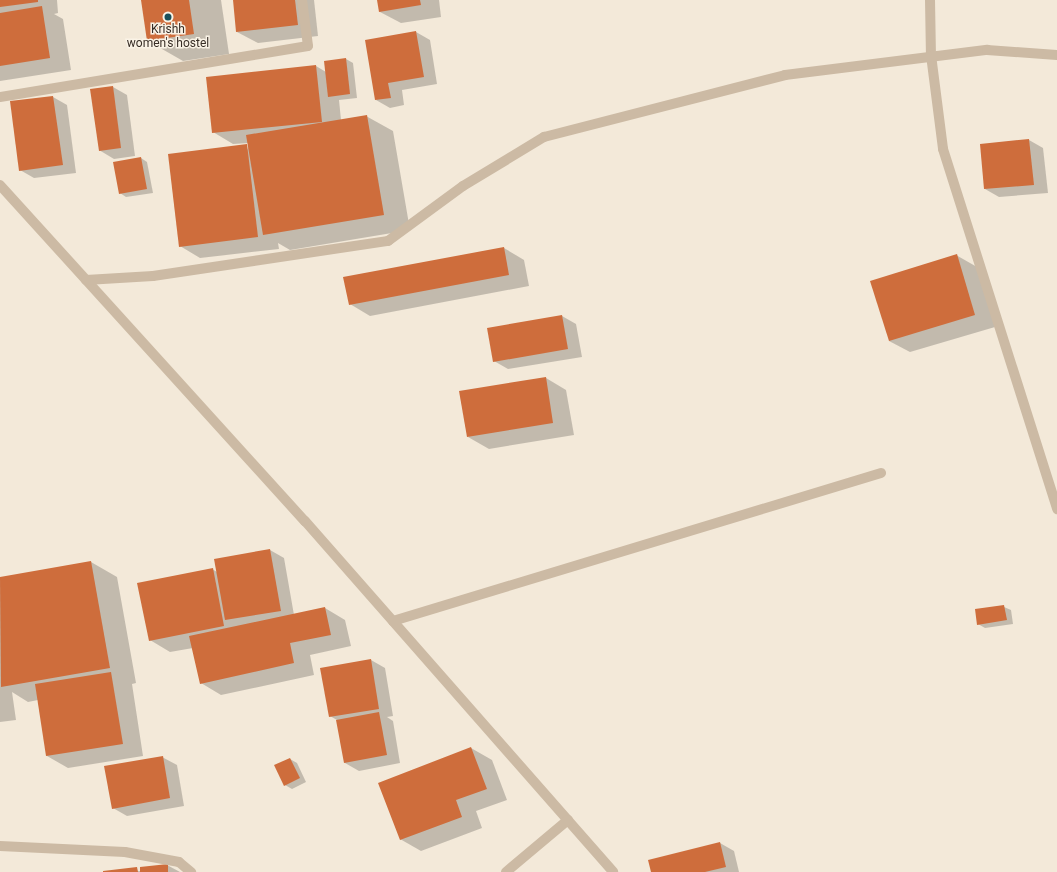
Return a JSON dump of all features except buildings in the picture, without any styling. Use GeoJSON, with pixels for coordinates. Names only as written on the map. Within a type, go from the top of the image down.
{"type":"FeatureCollection","features":[{"type":"Feature","properties":{"kind":"street"},"geometry":{"type":"LineString","coordinates":[[0,97],[308,46],[302,0]]}},
{"type":"Feature","properties":{"kind":"street"},"geometry":{"type":"LineString","coordinates":[[930,0],[931,55],[943,149],[1057,509]]}},
{"type":"Feature","properties":{"kind":"street"},"geometry":{"type":"LineString","coordinates":[[86,280],[154,276],[388,241],[463,186],[544,137],[785,75],[931,55],[987,50],[1057,55]]}},
{"type":"Feature","properties":{"kind":"street"},"geometry":{"type":"LineString","coordinates":[[0,186],[392,621],[613,872]]}},
{"type":"Feature","properties":{"kind":"street"},"geometry":{"type":"LineString","coordinates":[[392,621],[881,473]]}},
{"type":"Feature","properties":{"kind":"street"},"geometry":{"type":"LineString","coordinates":[[506,872],[568,820]]}},
{"type":"Feature","properties":{"kind":"street"},"geometry":{"type":"LineString","coordinates":[[0,846],[125,852],[179,862],[191,872]]}},
{"type":"Feature","properties":{"kind":"place","name":"Krishh women's hostel"},"geometry":{"type":"Point","coordinates":[168,17]}}]}
